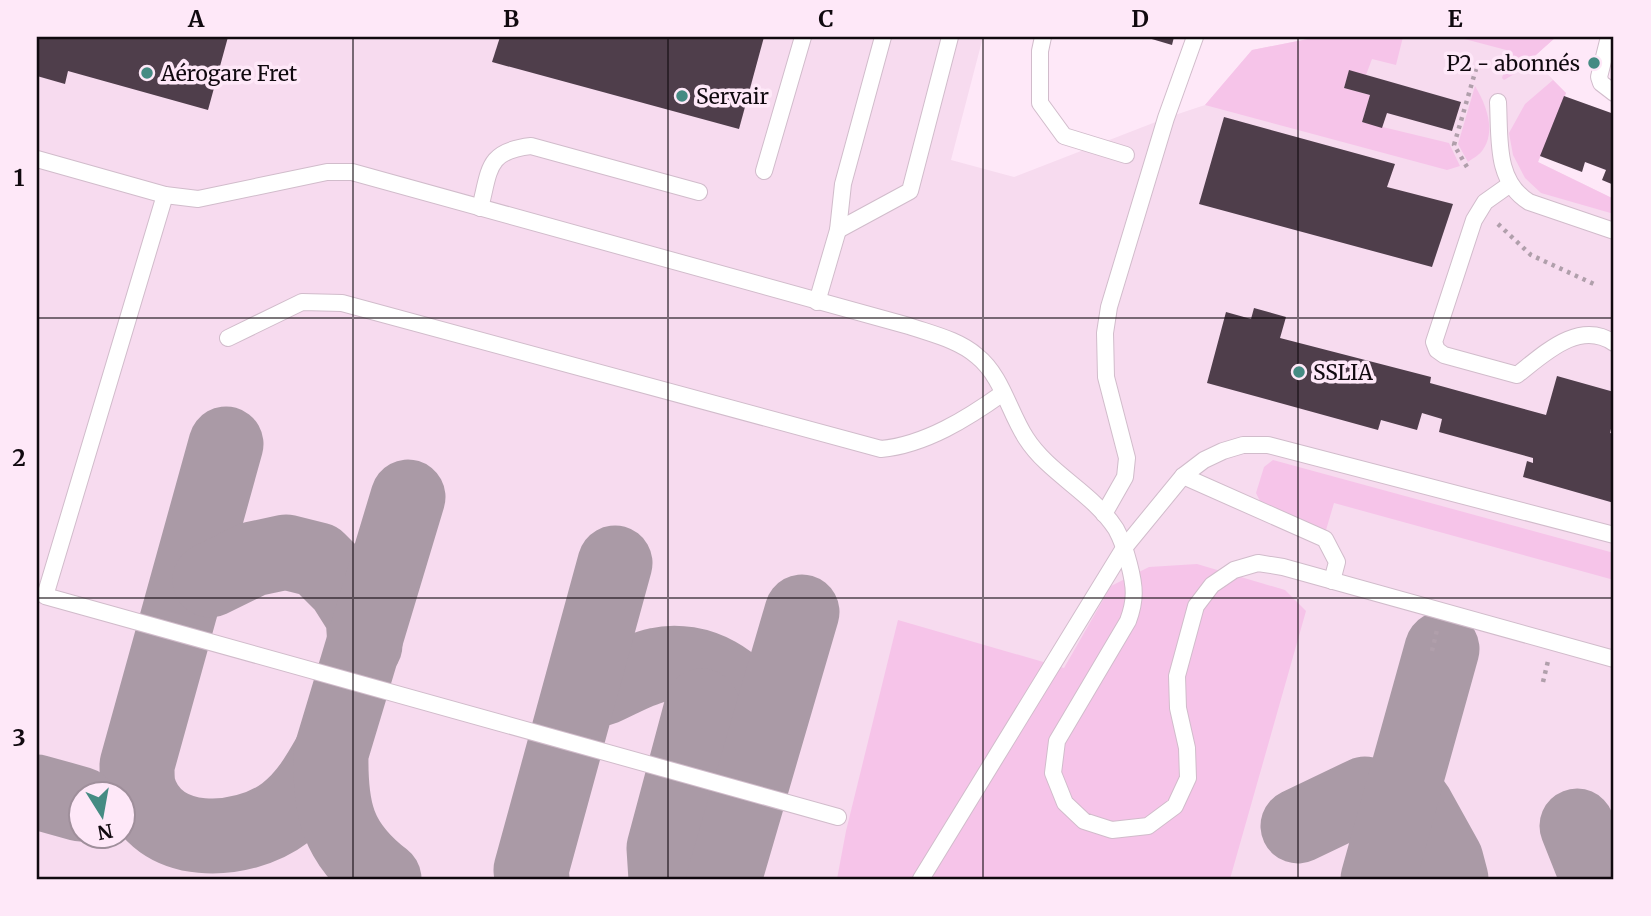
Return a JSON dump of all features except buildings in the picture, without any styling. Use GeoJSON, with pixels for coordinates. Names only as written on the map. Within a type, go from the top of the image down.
{"type":"FeatureCollection","features":[{"type":"Feature","properties":{"kind":"lane"},"geometry":{"type":"LineString","coordinates":[[764,171],[803,37]]}},
{"type":"Feature","properties":{"kind":"lane"},"geometry":{"type":"LineString","coordinates":[[817,302],[838,230],[843,184],[883,37]]}},
{"type":"Feature","properties":{"kind":"lane"},"geometry":{"type":"LineString","coordinates":[[838,230],[910,191],[950,37]]}},
{"type":"Feature","properties":{"kind":"lane"},"geometry":{"type":"LineString","coordinates":[[1044,37],[1040,51],[1040,103],[1064,136],[1126,155]]}},
{"type":"Feature","properties":{"kind":"lane"},"geometry":{"type":"LineString","coordinates":[[1104,514],[1125,477],[1127,458],[1107,377],[1105,333],[1109,307],[1166,118],[1195,37]]}},
{"type":"Feature","properties":{"kind":"lane"},"geometry":{"type":"LineString","coordinates":[[1608,37],[1599,76],[1601,83],[1614,93]]}},
{"type":"Feature","properties":{"kind":"lane"},"geometry":{"type":"LineString","coordinates":[[1498,102],[1500,150],[1509,185],[1516,194],[1529,202],[1614,232]]}},
{"type":"Feature","properties":{"kind":"lane"},"geometry":{"type":"LineString","coordinates":[[480,208],[492,163],[501,153],[513,148],[531,146],[699,192]]}},
{"type":"Feature","properties":{"kind":"lane"},"geometry":{"type":"LineString","coordinates":[[37,159],[165,195],[198,199],[327,172],[352,172],[909,326],[964,347],[979,356],[1003,393],[1026,438],[1043,459],[1104,514],[1116,529],[1133,579],[1135,602],[1128,621],[1057,741],[1054,773],[1065,803],[1074,812],[1084,821],[1112,830],[1148,826],[1175,806],[1188,778],[1187,748],[1178,708],[1177,676],[1196,606],[1212,585],[1234,570],[1258,563],[1283,567],[1614,659]]}},
{"type":"Feature","properties":{"kind":"lane"},"geometry":{"type":"LineString","coordinates":[[1509,185],[1485,202],[1474,220],[1434,342],[1437,351],[1517,374],[1558,344],[1579,335],[1607,338],[1614,343]]}},
{"type":"Feature","properties":{"kind":"lane"},"geometry":{"type":"LineString","coordinates":[[165,195],[44,596],[838,817]]}},
{"type":"Feature","properties":{"kind":"lane"},"geometry":{"type":"LineString","coordinates":[[228,338],[302,302],[342,303],[881,449],[918,442],[1003,393]]}},
{"type":"Feature","properties":{"kind":"lane"},"geometry":{"type":"LineString","coordinates":[[921,879],[1124,548],[1183,476],[1223,451],[1243,445],[1268,445],[1614,535]]}},
{"type":"Feature","properties":{"kind":"lane"},"geometry":{"type":"LineString","coordinates":[[1183,476],[1325,539],[1337,562],[1332,581]]}},
{"type":"Feature","properties":{"kind":"path"},"geometry":{"type":"LineString","coordinates":[[1467,167],[1454,145],[1476,69]]}},
{"type":"Feature","properties":{"kind":"path"},"geometry":{"type":"LineString","coordinates":[[1498,224],[1531,255],[1596,285]]}},
{"type":"Feature","properties":{"kind":"shaded area"},"geometry":{"type":"Polygon","coordinates":[[[37,37],[983,37],[951,160],[1014,177],[1205,105],[1252,50],[1318,37],[1556,37],[1532,58],[1566,93],[1538,162],[1614,199],[1614,879],[37,879],[37,37]]]}},
{"type":"Feature","properties":{"kind":"shaded area"},"geometry":{"type":"Polygon","coordinates":[[[1318,37],[1403,37],[1396,65],[1372,59],[1366,75],[1349,71],[1344,88],[1370,95],[1362,122],[1449,143],[1460,166],[1447,170],[1205,105],[1252,50],[1318,37]]]}},
{"type":"Feature","properties":{"kind":"shaded area"},"geometry":{"type":"Polygon","coordinates":[[[1457,37],[1556,37],[1516,73],[1504,80],[1502,78],[1510,51],[1457,37]]]}},
{"type":"Feature","properties":{"kind":"shaded area"},"geometry":{"type":"Polygon","coordinates":[[[1553,80],[1566,93],[1538,162],[1614,199],[1614,214],[1541,193],[1525,178],[1513,155],[1509,133],[1525,104],[1553,80]]]}},
{"type":"Feature","properties":{"kind":"shaded area"},"geometry":{"type":"Polygon","coordinates":[[[1475,86],[1486,109],[1489,135],[1482,151],[1468,162],[1458,144],[1475,86]]]}},
{"type":"Feature","properties":{"kind":"shaded area"},"geometry":{"type":"Polygon","coordinates":[[[1273,460],[1614,553],[1614,580],[1334,503],[1326,530],[1262,505],[1256,493],[1264,467],[1273,460]]]}},
{"type":"Feature","properties":{"kind":"shaded area"},"geometry":{"type":"Polygon","coordinates":[[[1197,564],[1285,590],[1306,611],[1230,879],[837,879],[846,831],[898,620],[1064,668],[1111,586],[1149,567],[1197,564]]]}},
{"type":"Feature","properties":{"kind":"taxiway"},"geometry":{"type":"LineString","coordinates":[[226,444],[137,765],[138,786],[147,807],[162,822],[180,831],[224,835],[267,824],[285,813],[305,793],[331,753]]}},
{"type":"Feature","properties":{"kind":"taxiway"},"geometry":{"type":"LineString","coordinates":[[384,879],[356,852],[340,824],[332,792],[331,753],[408,497]]}},
{"type":"Feature","properties":{"kind":"taxiway"},"geometry":{"type":"LineString","coordinates":[[210,580],[253,559],[286,552],[318,560],[344,586],[363,616],[365,645]]}},
{"type":"Feature","properties":{"kind":"taxiway"},"geometry":{"type":"LineString","coordinates":[[532,879],[531,870],[615,563]]}},
{"type":"Feature","properties":{"kind":"taxiway"},"geometry":{"type":"LineString","coordinates":[[724,879],[802,612]]}},
{"type":"Feature","properties":{"kind":"taxiway"},"geometry":{"type":"LineString","coordinates":[[1378,879],[1442,649]]}},
{"type":"Feature","properties":{"kind":"taxiway"},"geometry":{"type":"LineString","coordinates":[[603,688],[658,665],[673,663],[703,668],[730,683],[750,707],[756,726],[758,759]]}},
{"type":"Feature","properties":{"kind":"taxiway"},"geometry":{"type":"LineString","coordinates":[[666,879],[664,848],[702,706]]}},
{"type":"Feature","properties":{"kind":"taxiway"},"geometry":{"type":"LineString","coordinates":[[37,792],[66,800]]}},
{"type":"Feature","properties":{"kind":"taxiway"},"geometry":{"type":"LineString","coordinates":[[1298,826],[1365,794],[1416,806],[1446,860],[1451,879]]}},
{"type":"Feature","properties":{"kind":"taxiway"},"geometry":{"type":"LineString","coordinates":[[1577,826],[1598,879]]}},
{"type":"Feature","properties":{"kind":"place","name":"P2 - abonnés"},"geometry":{"type":"Point","coordinates":[1594,63]}},
{"type":"Feature","properties":{"kind":"place","name":"Aérogare Fret"},"geometry":{"type":"Point","coordinates":[147,73]}},
{"type":"Feature","properties":{"kind":"place","name":"Servair"},"geometry":{"type":"Point","coordinates":[682,96]}},
{"type":"Feature","properties":{"kind":"place","name":"SSLIA"},"geometry":{"type":"Point","coordinates":[1299,372]}}]}
